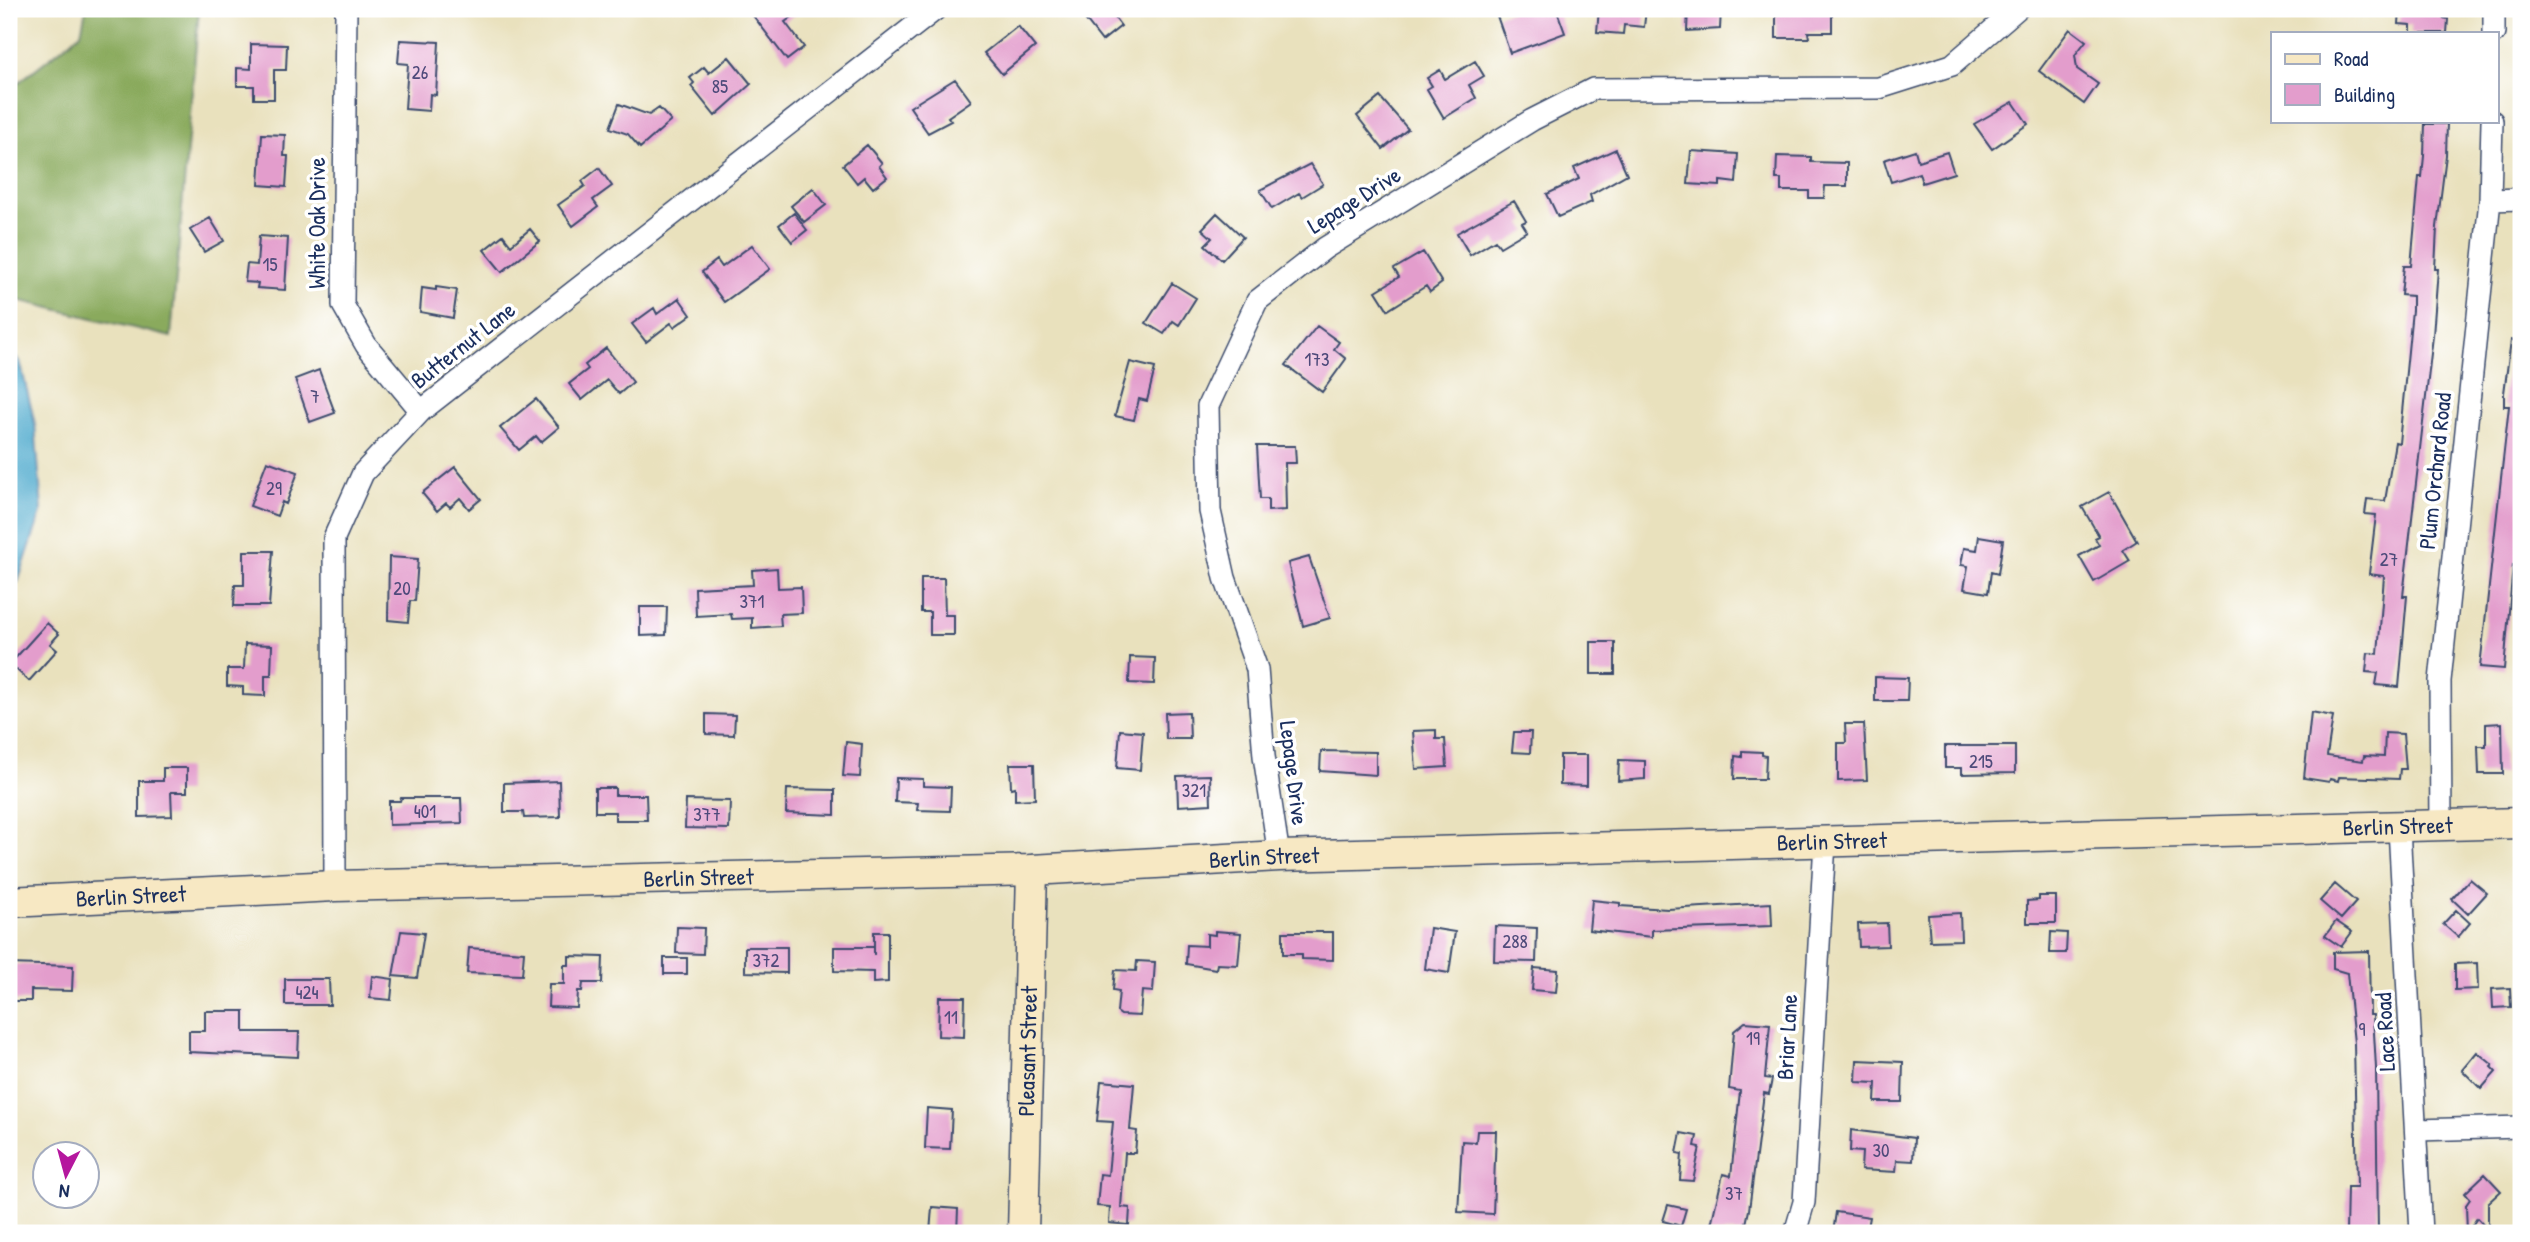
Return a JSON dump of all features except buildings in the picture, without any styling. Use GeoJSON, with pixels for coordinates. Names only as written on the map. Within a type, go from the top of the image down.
{"type":"FeatureCollection","features":[{"type":"Feature","properties":{"kind":"main road","name":"Berlin Street"},"geometry":{"type":"LineString","coordinates":[[9,902],[335,886],[1032,870],[1279,856],[2521,823]]}},
{"type":"Feature","properties":{"kind":"main road","name":"Pleasant Street"},"geometry":{"type":"LineString","coordinates":[[1023,1233],[1032,870]]}},
{"type":"Feature","properties":{"kind":"street","name":"White Oak Drive"},"geometry":{"type":"LineString","coordinates":[[346,9],[343,305],[366,345],[421,411]]}},
{"type":"Feature","properties":{"kind":"street","name":"Butternut Lane"},"geometry":{"type":"LineString","coordinates":[[335,886],[334,538],[363,473],[421,411],[936,9]]}},
{"type":"Feature","properties":{"kind":"street","name":"Lepage Drive"},"geometry":{"type":"LineString","coordinates":[[1279,856],[1264,756],[1257,669],[1224,578],[1210,511],[1208,406],[1257,301],[1325,248],[1531,120],[1593,89],[1879,88],[1952,65],[2017,9]]}},
{"type":"Feature","properties":{"kind":"street"},"geometry":{"type":"LineString","coordinates":[[2494,9],[2494,32]]}},
{"type":"Feature","properties":{"kind":"street","name":"Plum Orchard Road"},"geometry":{"type":"LineString","coordinates":[[2441,826],[2440,681],[2490,200],[2492,122]]}},
{"type":"Feature","properties":{"kind":"street"},"geometry":{"type":"LineString","coordinates":[[2490,200],[2521,199]]}},
{"type":"Feature","properties":{"kind":"street","name":"Lace Road"},"geometry":{"type":"LineString","coordinates":[[2399,828],[2421,1233]]}},
{"type":"Feature","properties":{"kind":"street","name":"Briar Lane"},"geometry":{"type":"LineString","coordinates":[[1795,1233],[1804,1202],[1825,842]]}},
{"type":"Feature","properties":{"kind":"street"},"geometry":{"type":"LineString","coordinates":[[2417,1130],[2521,1126]]}},
{"type":"Feature","properties":{"kind":"green space"},"geometry":{"type":"Polygon","coordinates":[[[86,9],[199,9],[171,337],[9,298],[9,90],[81,33],[86,9]]]}},
{"type":"Feature","properties":{"kind":"water"},"geometry":{"type":"Polygon","coordinates":[[[9,352],[20,361],[35,424],[42,510],[18,582],[9,586],[9,352]]]}}]}
